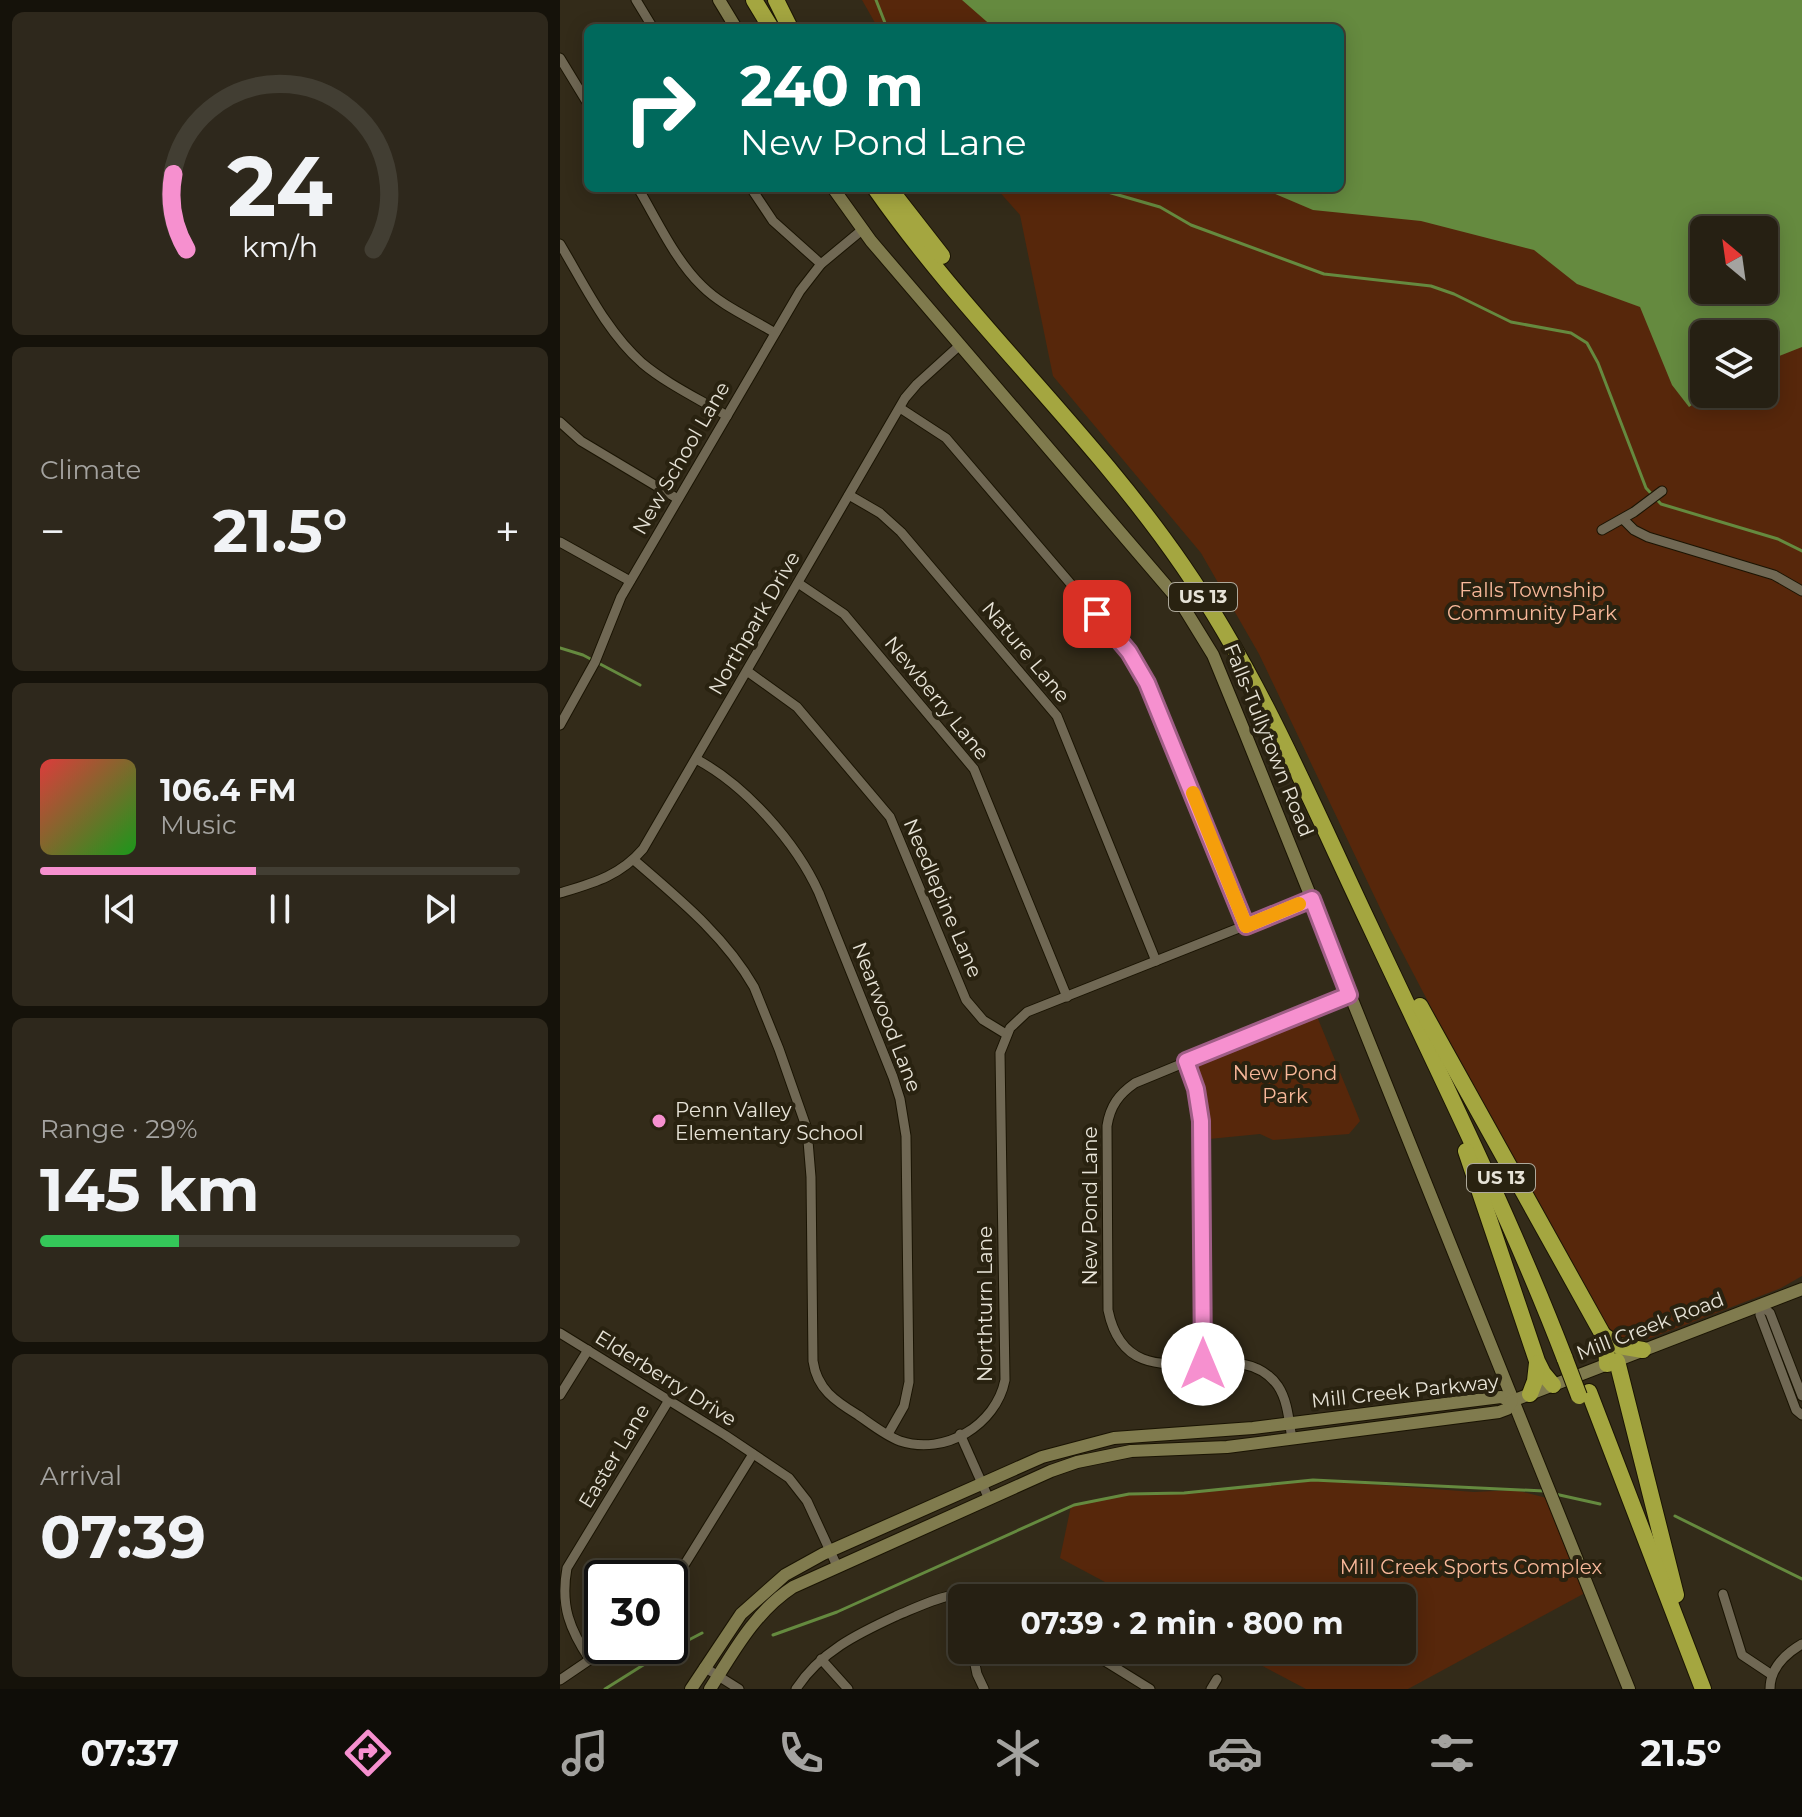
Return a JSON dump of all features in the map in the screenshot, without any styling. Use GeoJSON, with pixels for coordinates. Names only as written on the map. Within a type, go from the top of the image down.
{"type":"FeatureCollection","features":[{"type":"Feature","properties":{"kind":"highway"},"geometry":{"type":"LineString","coordinates":[[754,0],[769,24]]}},
{"type":"Feature","properties":{"kind":"highway"},"geometry":{"type":"LineString","coordinates":[[764,0],[777,24]]}},
{"type":"Feature","properties":{"kind":"highway"},"geometry":{"type":"LineString","coordinates":[[776,0],[789,24]]}},
{"type":"Feature","properties":{"kind":"highway"},"geometry":{"type":"LineString","coordinates":[[785,0],[790,24]]}},
{"type":"Feature","properties":{"kind":"highway","name":"US 13"},"geometry":{"type":"LineString","coordinates":[[878,192],[920,247],[1137,504],[1207,603],[1267,708],[1570,1357]]}},
{"type":"Feature","properties":{"kind":"highway","name":"US 13"},"geometry":{"type":"LineString","coordinates":[[892,192],[938,252],[1136,484],[1208,584],[1270,689],[1524,1228],[1691,1689]]}},
{"type":"Feature","properties":{"kind":"highway"},"geometry":{"type":"LineString","coordinates":[[1420,1006],[1603,1335],[1694,1666]]}},
{"type":"Feature","properties":{"kind":"highway"},"geometry":{"type":"LineString","coordinates":[[1436,1067],[1537,1361],[1553,1385]]}},
{"type":"Feature","properties":{"kind":"highway"},"geometry":{"type":"LineString","coordinates":[[1603,1335],[1619,1346],[1643,1350]]}},
{"type":"Feature","properties":{"kind":"highway"},"geometry":{"type":"LineString","coordinates":[[1530,1394],[1537,1361]]}},
{"type":"Feature","properties":{"kind":"highway","name":"US 13"},"geometry":{"type":"LineString","coordinates":[[1584,1394],[1703,1689]]}},
{"type":"Feature","properties":{"kind":"main road"},"geometry":{"type":"LineString","coordinates":[[719,0],[734,24]]}},
{"type":"Feature","properties":{"kind":"main road","name":"Falls-Tullytown Road"},"geometry":{"type":"LineString","coordinates":[[836,192],[862,230],[1195,622],[1213,655],[1629,1689]]}},
{"type":"Feature","properties":{"kind":"main road","name":"Mill Creek Road"},"geometry":{"type":"LineString","coordinates":[[1512,1401],[1802,1289]]}},
{"type":"Feature","properties":{"kind":"main road","name":"Mill Creek Parkway"},"geometry":{"type":"LineString","coordinates":[[691,1689],[734,1623],[752,1602],[785,1575],[831,1550],[1042,1457],[1114,1438],[1289,1424],[1501,1397],[1512,1401],[1507,1409],[1499,1412],[1292,1439],[1107,1455],[1051,1471],[793,1587],[770,1603],[751,1624],[710,1689]]}},
{"type":"Feature","properties":{"kind":"street"},"geometry":{"type":"LineString","coordinates":[[636,0],[651,24]]}},
{"type":"Feature","properties":{"kind":"street"},"geometry":{"type":"LineString","coordinates":[[560,58],[584,97]]}},
{"type":"Feature","properties":{"kind":"street"},"geometry":{"type":"LineString","coordinates":[[640,192],[688,271],[701,285],[775,333]]}},
{"type":"Feature","properties":{"kind":"street"},"geometry":{"type":"LineString","coordinates":[[754,192],[773,221],[821,264]]}},
{"type":"Feature","properties":{"kind":"street","name":"New School Lane"},"geometry":{"type":"LineString","coordinates":[[560,725],[595,662],[630,581],[800,291],[821,264],[862,230]]}},
{"type":"Feature","properties":{"kind":"street"},"geometry":{"type":"LineString","coordinates":[[560,244],[607,322],[629,351],[663,378],[727,416]]}},
{"type":"Feature","properties":{"kind":"street","name":"Northpark Drive"},"geometry":{"type":"LineString","coordinates":[[560,893],[610,877],[634,860],[643,849],[900,408],[917,384],[960,345]]}},
{"type":"Feature","properties":{"kind":"street"},"geometry":{"type":"LineString","coordinates":[[900,408],[946,438],[1129,652],[1147,683],[1246,926]]}},
{"type":"Feature","properties":{"kind":"street"},"geometry":{"type":"LineString","coordinates":[[560,422],[581,441],[678,499]]}},
{"type":"Feature","properties":{"kind":"street"},"geometry":{"type":"LineString","coordinates":[[1602,530],[1662,491]]}},
{"type":"Feature","properties":{"kind":"street","name":"Nature Lane"},"geometry":{"type":"LineString","coordinates":[[849,495],[880,513],[901,532],[1057,716],[1156,961]]}},
{"type":"Feature","properties":{"kind":"street"},"geometry":{"type":"LineString","coordinates":[[1623,519],[1634,530],[1648,537],[1774,575],[1802,591]]}},
{"type":"Feature","properties":{"kind":"street"},"geometry":{"type":"LineString","coordinates":[[560,542],[630,581]]}},
{"type":"Feature","properties":{"kind":"street","name":"Newberry Lane"},"geometry":{"type":"LineString","coordinates":[[798,583],[844,614],[974,769],[1067,997]]}},
{"type":"Feature","properties":{"kind":"street","name":"Needlepine Lane"},"geometry":{"type":"LineString","coordinates":[[747,671],[797,707],[880,803],[898,832],[966,1000],[983,1020],[1006,1034]]}},
{"type":"Feature","properties":{"kind":"street","name":"Nearwood Lane"},"geometry":{"type":"LineString","coordinates":[[696,759],[715,769],[748,796],[807,868],[831,921],[900,1099],[906,1136],[909,1382],[904,1406],[888,1434]]}},
{"type":"Feature","properties":{"kind":"street","name":"Northturn Lane"},"geometry":{"type":"LineString","coordinates":[[634,860],[727,947],[754,987],[779,1049],[807,1129],[811,1177],[814,1369],[822,1387],[835,1401],[896,1439],[916,1444],[941,1442],[975,1427],[994,1410],[1005,1380],[1000,1053],[1006,1034]]}},
{"type":"Feature","properties":{"kind":"street"},"geometry":{"type":"LineString","coordinates":[[1006,1034],[1027,1012],[1312,899]]}},
{"type":"Feature","properties":{"kind":"street","name":"New Pond Lane"},"geometry":{"type":"LineString","coordinates":[[1292,1439],[1283,1396],[1263,1371],[1239,1364],[1164,1364],[1142,1359],[1119,1339],[1108,1310],[1109,1114],[1126,1089],[1186,1061],[1349,995]]}},
{"type":"Feature","properties":{"kind":"street"},"geometry":{"type":"LineString","coordinates":[[1186,1061],[1196,1089],[1201,1121],[1203,1364]]}},
{"type":"Feature","properties":{"kind":"street"},"geometry":{"type":"LineString","coordinates":[[1761,1305],[1770,1313],[1802,1396]]}},
{"type":"Feature","properties":{"kind":"street"},"geometry":{"type":"LineString","coordinates":[[1761,1305],[1760,1315],[1796,1410],[1802,1415]]}},
{"type":"Feature","properties":{"kind":"street","name":"Elderberry Drive"},"geometry":{"type":"LineString","coordinates":[[560,1333],[777,1469],[799,1489],[812,1510],[837,1566]]}},
{"type":"Feature","properties":{"kind":"street"},"geometry":{"type":"LineString","coordinates":[[560,1395],[588,1350]]}},
{"type":"Feature","properties":{"kind":"street","name":"Easter Lane"},"geometry":{"type":"LineString","coordinates":[[584,1651],[563,1613],[563,1579],[669,1400]]}},
{"type":"Feature","properties":{"kind":"street"},"geometry":{"type":"LineString","coordinates":[[960,1434],[988,1497]]}},
{"type":"Feature","properties":{"kind":"street"},"geometry":{"type":"LineString","coordinates":[[687,1560],[753,1454]]}},
{"type":"Feature","properties":{"kind":"street"},"geometry":{"type":"LineString","coordinates":[[1723,1594],[1742,1655],[1772,1675]]}},
{"type":"Feature","properties":{"kind":"street"},"geometry":{"type":"LineString","coordinates":[[796,1689],[821,1659],[847,1640],[906,1612],[948,1597]]}},
{"type":"Feature","properties":{"kind":"street"},"geometry":{"type":"LineString","coordinates":[[1770,1689],[1772,1675],[1785,1656],[1802,1644]]}},
{"type":"Feature","properties":{"kind":"street"},"geometry":{"type":"LineString","coordinates":[[821,1659],[848,1689]]}},
{"type":"Feature","properties":{"kind":"street"},"geometry":{"type":"LineString","coordinates":[[560,1680],[584,1664]]}},
{"type":"Feature","properties":{"kind":"street"},"geometry":{"type":"LineString","coordinates":[[975,1664],[984,1689]]}},
{"type":"Feature","properties":{"kind":"street"},"geometry":{"type":"LineString","coordinates":[[1110,1664],[1150,1689]]}},
{"type":"Feature","properties":{"kind":"street"},"geometry":{"type":"LineString","coordinates":[[704,1667],[739,1689]]}},
{"type":"Feature","properties":{"kind":"street"},"geometry":{"type":"LineString","coordinates":[[1211,1689],[1217,1679]]}},
{"type":"Feature","properties":{"kind":"green space","name":"Falls Township Community Park"},"geometry":{"type":"Polygon","coordinates":[[[862,0],[1802,0],[1802,1276],[1781,1288],[1648,1339],[1628,1343],[1613,1336],[1512,1162],[1390,929],[1259,654],[1201,553],[1053,376],[1020,215],[1000,192],[1344,192],[1344,24],[876,24],[862,0]]]}},
{"type":"Feature","properties":{"kind":"green space","name":"New Pond Park"},"geometry":{"type":"Polygon","coordinates":[[[1316,1014],[1360,1121],[1349,1134],[1273,1140],[1260,1134],[1209,1139],[1204,1095],[1195,1065],[1198,1061],[1316,1014]]]}},
{"type":"Feature","properties":{"kind":"green space","name":"Mill Creek Sports Complex"},"geometry":{"type":"Polygon","coordinates":[[[1313,1480],[1474,1492],[1515,1490],[1547,1498],[1585,1593],[1408,1689],[1306,1689],[1259,1664],[1416,1664],[1416,1584],[1109,1584],[1060,1558],[1071,1506],[1129,1494],[1180,1493],[1313,1480]]]}},
{"type":"Feature","properties":{"kind":"shaded area"},"geometry":{"type":"Polygon","coordinates":[[[962,0],[1802,0],[1802,347],[1778,356],[1778,320],[1690,320],[1689,407],[1672,385],[1640,307],[1577,284],[1534,250],[1421,221],[1313,210],[1270,192],[1344,192],[1344,24],[989,24],[962,0]]]}},
{"type":"Feature","properties":{"kind":"waterway"},"geometry":{"type":"LineString","coordinates":[[876,0],[885,24]]}},
{"type":"Feature","properties":{"kind":"waterway"},"geometry":{"type":"LineString","coordinates":[[1108,192],[1160,207],[1191,225],[1324,274],[1431,286],[1511,322],[1571,333],[1587,343],[1598,363],[1646,488],[1661,504],[1778,539],[1802,551]]}},
{"type":"Feature","properties":{"kind":"waterway"},"geometry":{"type":"LineString","coordinates":[[560,648],[583,655],[640,685]]}},
{"type":"Feature","properties":{"kind":"waterway"},"geometry":{"type":"LineString","coordinates":[[773,1635],[837,1612],[1074,1505],[1129,1494],[1184,1493],[1313,1480],[1544,1491]]}},
{"type":"Feature","properties":{"kind":"waterway"},"geometry":{"type":"LineString","coordinates":[[1555,1494],[1600,1504]]}},
{"type":"Feature","properties":{"kind":"waterway"},"geometry":{"type":"LineString","coordinates":[[1675,1516],[1802,1579]]}},
{"type":"Feature","properties":{"kind":"waterway"},"geometry":{"type":"LineString","coordinates":[[605,1689],[702,1633]]}},
{"type":"Feature","properties":{"kind":"slow traffic"},"geometry":{"type":"LineString","coordinates":[[1193,793],[1246,926],[1299,904]]}},
{"type":"Feature","properties":{"kind":"place","name":"Penn Valley Elementary School"},"geometry":{"type":"Point","coordinates":[659,1121]}},
{"type":"Feature","properties":{"kind":"route"},"geometry":{"type":"LineString","coordinates":[[1097,614],[1141,670],[1246,926],[1312,899],[1349,995],[1186,1061],[1196,1089],[1201,1121],[1203,1364]]}}]}
